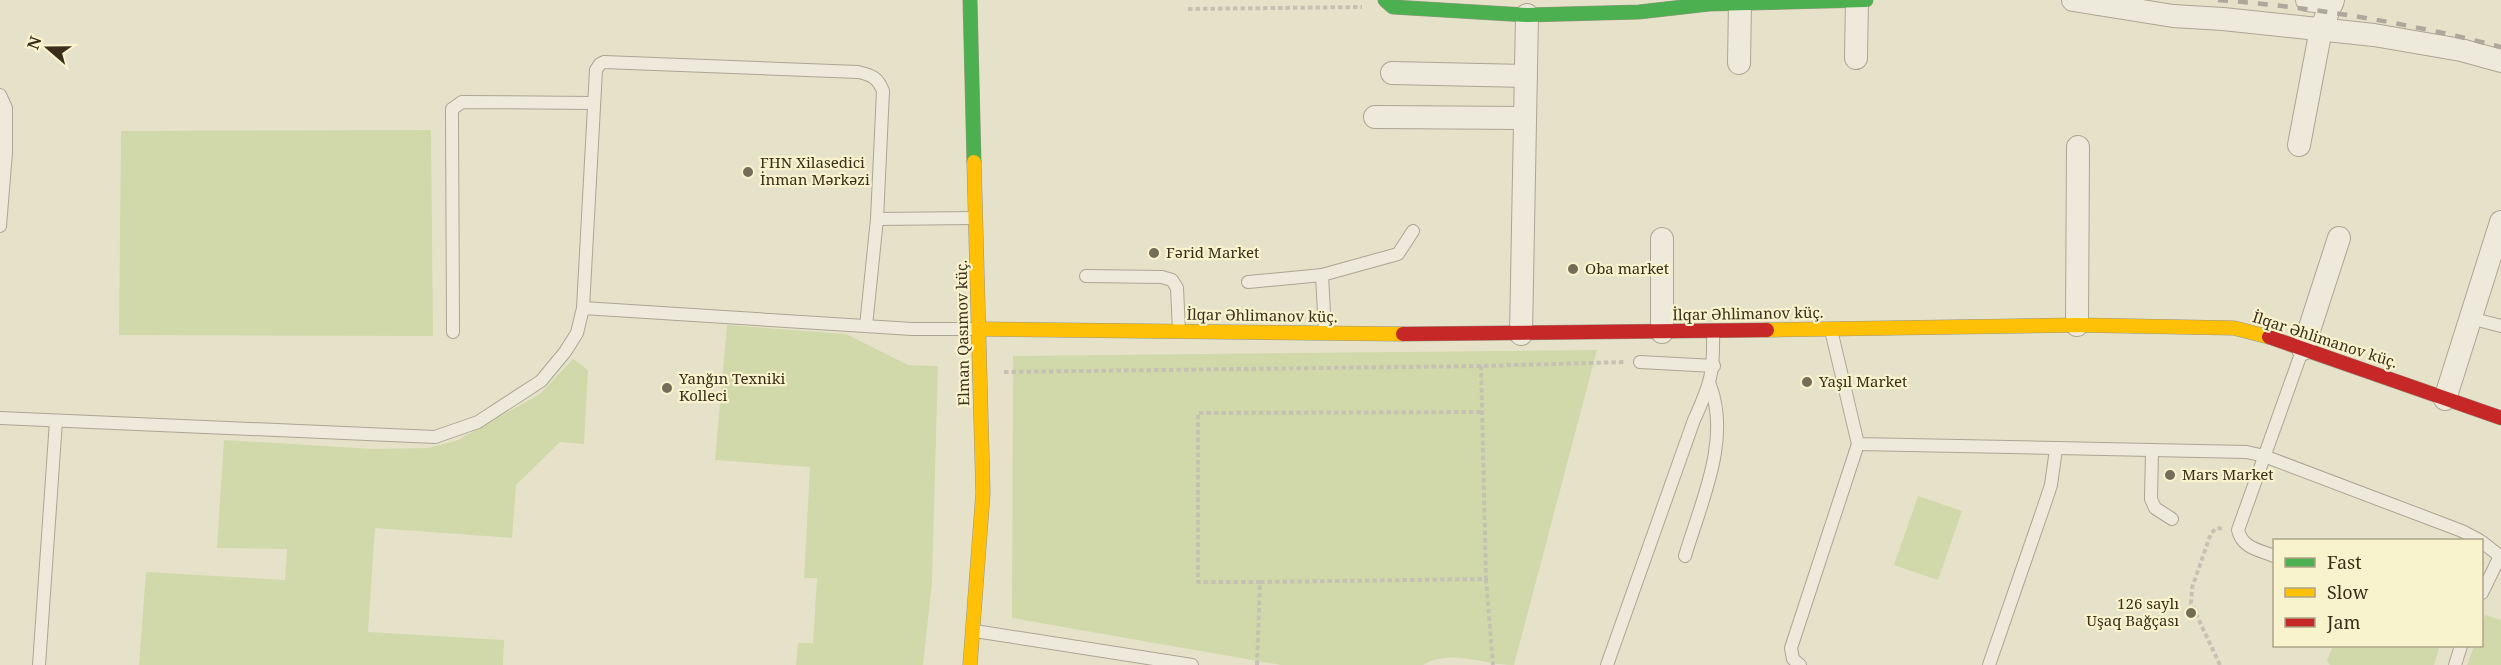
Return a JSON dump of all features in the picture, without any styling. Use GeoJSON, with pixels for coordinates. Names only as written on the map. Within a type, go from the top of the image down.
{"type":"FeatureCollection","features":[{"type":"Feature","properties":{"kind":"street","name":"Elman Qasımov küç."},"geometry":{"type":"LineString","coordinates":[[970,0],[983,493],[970,665]]}},
{"type":"Feature","properties":{"kind":"street"},"geometry":{"type":"LineString","coordinates":[[1856,58],[1857,0]]}},
{"type":"Feature","properties":{"kind":"street"},"geometry":{"type":"LineString","coordinates":[[1389,4],[1527,15],[1640,12],[1709,3],[1866,0]]}},
{"type":"Feature","properties":{"kind":"street"},"geometry":{"type":"LineString","coordinates":[[2073,0],[2173,16],[2321,29],[2434,45],[2501,61]]}},
{"type":"Feature","properties":{"kind":"street"},"geometry":{"type":"LineString","coordinates":[[2298,144],[2321,29],[2332,1],[2307,0]]}},
{"type":"Feature","properties":{"kind":"street"},"geometry":{"type":"LineString","coordinates":[[1739,63],[1740,2]]}},
{"type":"Feature","properties":{"kind":"street"},"geometry":{"type":"LineString","coordinates":[[1521,334],[1527,15]]}},
{"type":"Feature","properties":{"kind":"street"},"geometry":{"type":"LineString","coordinates":[[1392,73],[1526,76]]}},
{"type":"Feature","properties":{"kind":"street"},"geometry":{"type":"LineString","coordinates":[[1375,117],[1525,118]]}},
{"type":"Feature","properties":{"kind":"street"},"geometry":{"type":"LineString","coordinates":[[2077,325],[2078,147]]}},
{"type":"Feature","properties":{"kind":"street"},"geometry":{"type":"LineString","coordinates":[[2445,399],[2501,222]]}},
{"type":"Feature","properties":{"kind":"street"},"geometry":{"type":"LineString","coordinates":[[2303,349],[2339,238]]}},
{"type":"Feature","properties":{"kind":"street"},"geometry":{"type":"LineString","coordinates":[[1662,239],[1662,332]]}},
{"type":"Feature","properties":{"kind":"street","name":"İlqar Əhlimanov küç."},"geometry":{"type":"LineString","coordinates":[[980,329],[1521,334],[2077,325],[2234,328],[2303,349],[2501,418]]}},
{"type":"Feature","properties":{"kind":"lane"},"geometry":{"type":"LineString","coordinates":[[0,418],[435,437],[478,422],[541,381],[577,333],[583,308],[596,70],[604,62],[858,72],[871,75],[879,81],[883,91],[877,219],[866,326]]}},
{"type":"Feature","properties":{"kind":"lane"},"geometry":{"type":"LineString","coordinates":[[0,95],[6,108],[0,226]]}},
{"type":"Feature","properties":{"kind":"lane"},"geometry":{"type":"LineString","coordinates":[[453,332],[452,109],[462,102],[594,103]]}},
{"type":"Feature","properties":{"kind":"lane"},"geometry":{"type":"LineString","coordinates":[[877,219],[977,218]]}},
{"type":"Feature","properties":{"kind":"lane"},"geometry":{"type":"LineString","coordinates":[[1248,282],[1322,275],[1398,254],[1407,244],[1413,231]]}},
{"type":"Feature","properties":{"kind":"lane"},"geometry":{"type":"LineString","coordinates":[[1322,275],[1325,333]]}},
{"type":"Feature","properties":{"kind":"lane"},"geometry":{"type":"LineString","coordinates":[[1086,276],[1162,277],[1172,280],[1177,288],[1179,332]]}},
{"type":"Feature","properties":{"kind":"lane"},"geometry":{"type":"LineString","coordinates":[[583,308],[912,329],[980,329]]}},
{"type":"Feature","properties":{"kind":"lane"},"geometry":{"type":"LineString","coordinates":[[2470,318],[2501,326]]}},
{"type":"Feature","properties":{"kind":"lane"},"geometry":{"type":"LineString","coordinates":[[1800,665],[1793,658],[1791,648],[1858,444],[1831,329]]}},
{"type":"Feature","properties":{"kind":"lane"},"geometry":{"type":"LineString","coordinates":[[1607,665],[1694,420],[1710,385],[1714,366],[1713,331]]}},
{"type":"Feature","properties":{"kind":"lane"},"geometry":{"type":"LineString","coordinates":[[2273,556],[2247,545],[2240,539],[2238,530],[2303,349]]}},
{"type":"Feature","properties":{"kind":"lane"},"geometry":{"type":"LineString","coordinates":[[1640,362],[1714,366]]}},
{"type":"Feature","properties":{"kind":"lane"},"geometry":{"type":"LineString","coordinates":[[1685,556],[1715,456],[1719,419],[1710,385]]}},
{"type":"Feature","properties":{"kind":"lane"},"geometry":{"type":"LineString","coordinates":[[39,665],[56,422]]}},
{"type":"Feature","properties":{"kind":"lane"},"geometry":{"type":"LineString","coordinates":[[1858,444],[2227,450],[2264,456],[2462,531],[2476,539]]}},
{"type":"Feature","properties":{"kind":"lane"},"geometry":{"type":"LineString","coordinates":[[1989,665],[2051,485],[2056,449]]}},
{"type":"Feature","properties":{"kind":"lane"},"geometry":{"type":"LineString","coordinates":[[2152,450],[2151,499],[2155,508],[2172,519]]}},
{"type":"Feature","properties":{"kind":"lane"},"geometry":{"type":"LineString","coordinates":[[2483,543],[2500,557],[2483,589]]}},
{"type":"Feature","properties":{"kind":"lane"},"geometry":{"type":"LineString","coordinates":[[973,631],[1192,665]]}},
{"type":"Feature","properties":{"kind":"lane"},"geometry":{"type":"LineString","coordinates":[[2455,665],[2460,647]]}},
{"type":"Feature","properties":{"kind":"path"},"geometry":{"type":"LineString","coordinates":[[1188,9],[1389,4]]}},
{"type":"Feature","properties":{"kind":"path"},"geometry":{"type":"LineString","coordinates":[[1481,334],[1486,579],[1493,665]]}},
{"type":"Feature","properties":{"kind":"path"},"geometry":{"type":"LineString","coordinates":[[981,372],[1640,362]]}},
{"type":"Feature","properties":{"kind":"path"},"geometry":{"type":"LineString","coordinates":[[1482,412],[1198,413],[1198,582],[1486,579]]}},
{"type":"Feature","properties":{"kind":"path"},"geometry":{"type":"LineString","coordinates":[[2220,665],[2191,603],[2192,588],[2211,533],[2217,528],[2238,530]]}},
{"type":"Feature","properties":{"kind":"path"},"geometry":{"type":"LineString","coordinates":[[1257,665],[1260,582]]}},
{"type":"Feature","properties":{"kind":"green space"},"geometry":{"type":"Polygon","coordinates":[[[431,130],[433,336],[119,335],[121,131],[431,130]]]}},
{"type":"Feature","properties":{"kind":"green space"},"geometry":{"type":"Polygon","coordinates":[[[727,325],[846,334],[908,365],[938,366],[932,582],[923,665],[796,665],[798,643],[813,643],[817,578],[804,578],[810,467],[715,460],[727,325]]]}},
{"type":"Feature","properties":{"kind":"green space"},"geometry":{"type":"Polygon","coordinates":[[[1597,350],[1514,665],[1444,658],[1423,665],[1281,665],[1012,618],[1013,356],[1597,350]]]}},
{"type":"Feature","properties":{"kind":"green space"},"geometry":{"type":"Polygon","coordinates":[[[573,359],[588,370],[584,444],[560,442],[516,485],[512,538],[375,528],[368,632],[504,640],[503,665],[139,665],[146,572],[285,580],[287,549],[217,548],[224,440],[373,449],[429,448],[458,440],[540,394],[573,359]]]}},
{"type":"Feature","properties":{"kind":"green space"},"geometry":{"type":"Polygon","coordinates":[[[1918,496],[1962,511],[1938,580],[1894,565],[1918,496]]]}},
{"type":"Feature","properties":{"kind":"green space"},"geometry":{"type":"Polygon","coordinates":[[[2485,615],[2501,620],[2501,665],[2467,665],[2474,647],[2483,647],[2485,615]]]}},
{"type":"Feature","properties":{"kind":"green space"},"geometry":{"type":"Polygon","coordinates":[[[2333,647],[2440,647],[2434,665],[2330,665],[2327,661],[2333,647]]]}},
{"type":"Feature","properties":{"kind":"railway"},"geometry":{"type":"LineString","coordinates":[[2218,0],[2361,17],[2501,47]]}},
{"type":"Feature","properties":{"kind":"traffic: fast"},"geometry":{"type":"LineString","coordinates":[[970,0],[974,162]]}},
{"type":"Feature","properties":{"kind":"traffic: fast"},"geometry":{"type":"LineString","coordinates":[[1385,0],[1393,7],[1527,15],[1639,12],[1709,4],[1866,0]]}},
{"type":"Feature","properties":{"kind":"traffic: slow"},"geometry":{"type":"LineString","coordinates":[[970,665],[983,493],[974,162]]}},
{"type":"Feature","properties":{"kind":"traffic: slow"},"geometry":{"type":"LineString","coordinates":[[1767,330],[2077,325],[2234,328],[2269,337]]}},
{"type":"Feature","properties":{"kind":"traffic: slow"},"geometry":{"type":"LineString","coordinates":[[980,329],[1403,334]]}},
{"type":"Feature","properties":{"kind":"traffic: jam"},"geometry":{"type":"LineString","coordinates":[[1403,334],[1767,330]]}},
{"type":"Feature","properties":{"kind":"traffic: jam"},"geometry":{"type":"LineString","coordinates":[[2269,337],[2501,418]]}},
{"type":"Feature","properties":{"kind":"place","name":"FHN Xilasedici İnman Mərkəzi"},"geometry":{"type":"Point","coordinates":[748,172]}},
{"type":"Feature","properties":{"kind":"place","name":"Fərid Market"},"geometry":{"type":"Point","coordinates":[1154,253]}},
{"type":"Feature","properties":{"kind":"place","name":"Oba market"},"geometry":{"type":"Point","coordinates":[1573,269]}},
{"type":"Feature","properties":{"kind":"place","name":"Yaşıl Market"},"geometry":{"type":"Point","coordinates":[1807,382]}},
{"type":"Feature","properties":{"kind":"place","name":"Yanğın Texniki Kolleci"},"geometry":{"type":"Point","coordinates":[667,388]}},
{"type":"Feature","properties":{"kind":"place","name":"Mars Market"},"geometry":{"type":"Point","coordinates":[2170,475]}},
{"type":"Feature","properties":{"kind":"place","name":"126 saylı Uşaq Bağçası"},"geometry":{"type":"Point","coordinates":[2191,613]}}]}
